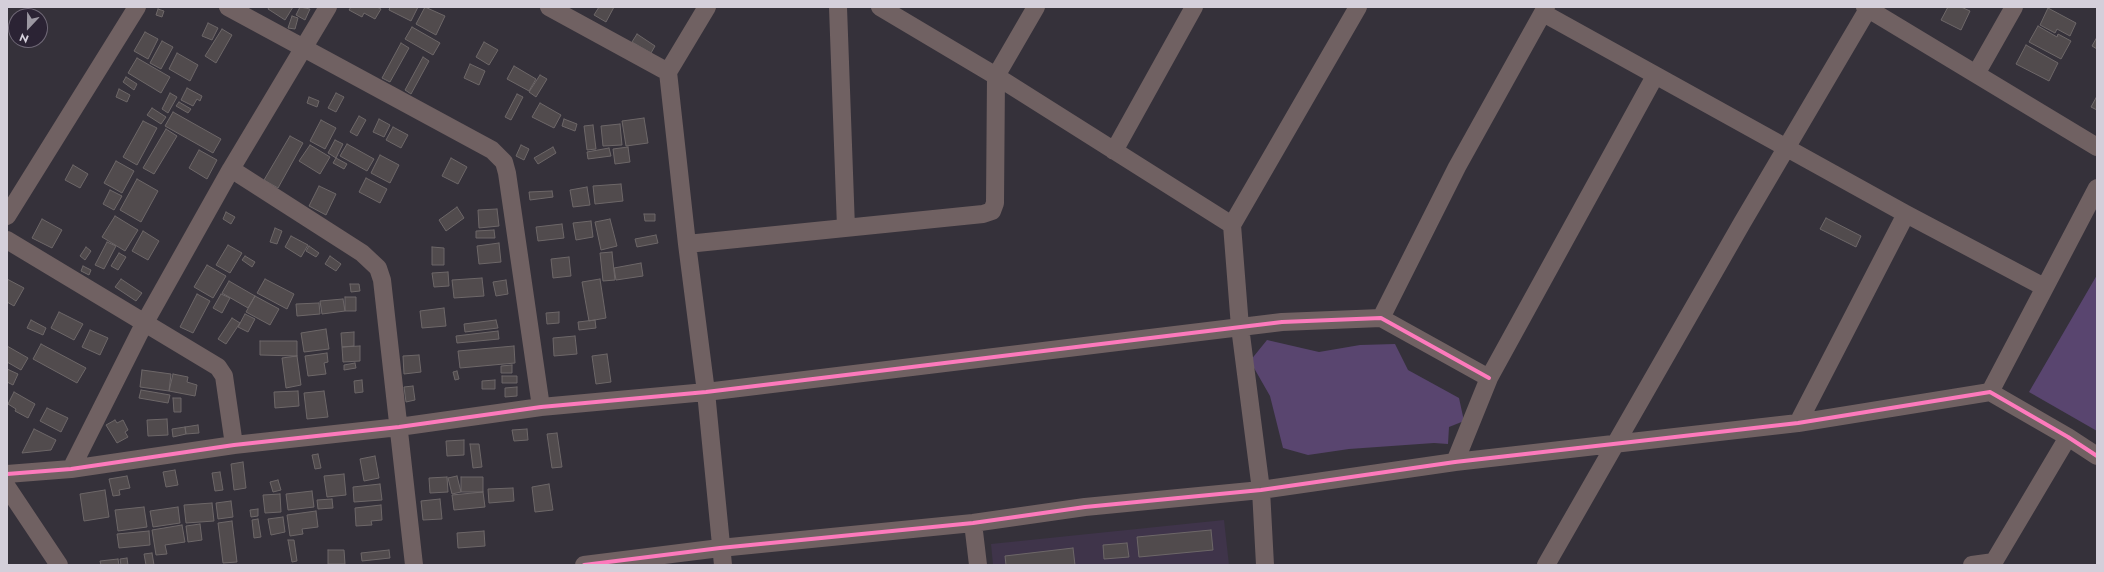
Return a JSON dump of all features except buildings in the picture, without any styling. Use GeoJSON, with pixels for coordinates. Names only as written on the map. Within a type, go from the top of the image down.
{"type":"FeatureCollection","features":[{"type":"Feature","properties":{"kind":"street"},"geometry":{"type":"LineString","coordinates":[[7,216],[137,7]]}},
{"type":"Feature","properties":{"kind":"street"},"geometry":{"type":"LineString","coordinates":[[228,7],[492,150],[504,162],[507,173],[541,407]]}},
{"type":"Feature","properties":{"kind":"street"},"geometry":{"type":"LineString","coordinates":[[71,469],[144,324],[231,169],[328,7]]}},
{"type":"Feature","properties":{"kind":"street"},"geometry":{"type":"LineString","coordinates":[[549,7],[668,72]]}},
{"type":"Feature","properties":{"kind":"street"},"geometry":{"type":"LineString","coordinates":[[707,7],[668,72],[687,244],[706,392],[722,556]]}},
{"type":"Feature","properties":{"kind":"street"},"geometry":{"type":"LineString","coordinates":[[838,7],[846,228]]}},
{"type":"Feature","properties":{"kind":"street"},"geometry":{"type":"LineString","coordinates":[[880,7],[996,76],[1232,225]]}},
{"type":"Feature","properties":{"kind":"street"},"geometry":{"type":"LineString","coordinates":[[687,244],[983,214],[992,211],[995,203],[996,76],[1036,7]]}},
{"type":"Feature","properties":{"kind":"street"},"geometry":{"type":"LineString","coordinates":[[1114,151],[1194,7]]}},
{"type":"Feature","properties":{"kind":"street"},"geometry":{"type":"LineString","coordinates":[[1265,565],[1261,490],[1240,327],[1232,225],[1358,7]]}},
{"type":"Feature","properties":{"kind":"street"},"geometry":{"type":"LineString","coordinates":[[1976,74],[2014,7]]}},
{"type":"Feature","properties":{"kind":"street"},"geometry":{"type":"LineString","coordinates":[[1546,565],[1867,8],[2097,147]]}},
{"type":"Feature","properties":{"kind":"street"},"geometry":{"type":"LineString","coordinates":[[1381,318],[1457,167],[1545,10],[1655,76],[1906,214],[2044,287]]}},
{"type":"Feature","properties":{"kind":"street"},"geometry":{"type":"LineString","coordinates":[[1455,462],[1489,378],[1655,76]]}},
{"type":"Feature","properties":{"kind":"street"},"geometry":{"type":"LineString","coordinates":[[231,169],[362,253],[378,268],[382,280],[414,565]]}},
{"type":"Feature","properties":{"kind":"street"},"geometry":{"type":"LineString","coordinates":[[1990,392],[2097,188]]}},
{"type":"Feature","properties":{"kind":"street"},"geometry":{"type":"LineString","coordinates":[[1798,423],[1906,214]]}},
{"type":"Feature","properties":{"kind":"street"},"geometry":{"type":"LineString","coordinates":[[7,240],[144,324],[214,364],[224,376],[234,445]]}},
{"type":"Feature","properties":{"kind":"street"},"geometry":{"type":"LineString","coordinates":[[7,474],[71,469],[234,445],[399,427],[541,407],[706,392],[1282,322],[1381,318],[1489,378]]}},
{"type":"Feature","properties":{"kind":"street"},"geometry":{"type":"LineString","coordinates":[[584,565],[722,556],[1085,508],[1261,490],[1455,462],[1616,442],[1798,423],[1990,392],[2068,437],[2097,456]]}},
{"type":"Feature","properties":{"kind":"street"},"geometry":{"type":"LineString","coordinates":[[1972,565],[1993,564],[2068,437]]}},
{"type":"Feature","properties":{"kind":"street"},"geometry":{"type":"LineString","coordinates":[[7,487],[59,565]]}},
{"type":"Feature","properties":{"kind":"street"},"geometry":{"type":"LineString","coordinates":[[973,523],[978,565]]}},
{"type":"Feature","properties":{"kind":"shaded area"},"geometry":{"type":"Polygon","coordinates":[[[2097,275],[2097,431],[2029,392],[2097,275]]]}},
{"type":"Feature","properties":{"kind":"shaded area"},"geometry":{"type":"Polygon","coordinates":[[[1267,340],[1319,352],[1360,345],[1395,344],[1408,370],[1459,398],[1464,421],[1449,427],[1448,444],[1434,443],[1349,449],[1308,455],[1283,448],[1270,396],[1250,361],[1267,340]]]}},
{"type":"Feature","properties":{"kind":"shaded area"},"geometry":{"type":"Polygon","coordinates":[[[1224,520],[1229,565],[993,565],[991,544],[1224,520]]]}},
{"type":"Feature","properties":{"kind":"cycle path"},"geometry":{"type":"LineString","coordinates":[[7,474],[71,469],[234,445],[399,427],[541,407],[706,392],[1282,322],[1381,318],[1489,378]]}},
{"type":"Feature","properties":{"kind":"cycle path"},"geometry":{"type":"LineString","coordinates":[[584,565],[720,548],[973,523],[1085,507],[1261,490],[1455,462],[1798,423],[1990,392],[2068,437],[2097,456]]}}]}
